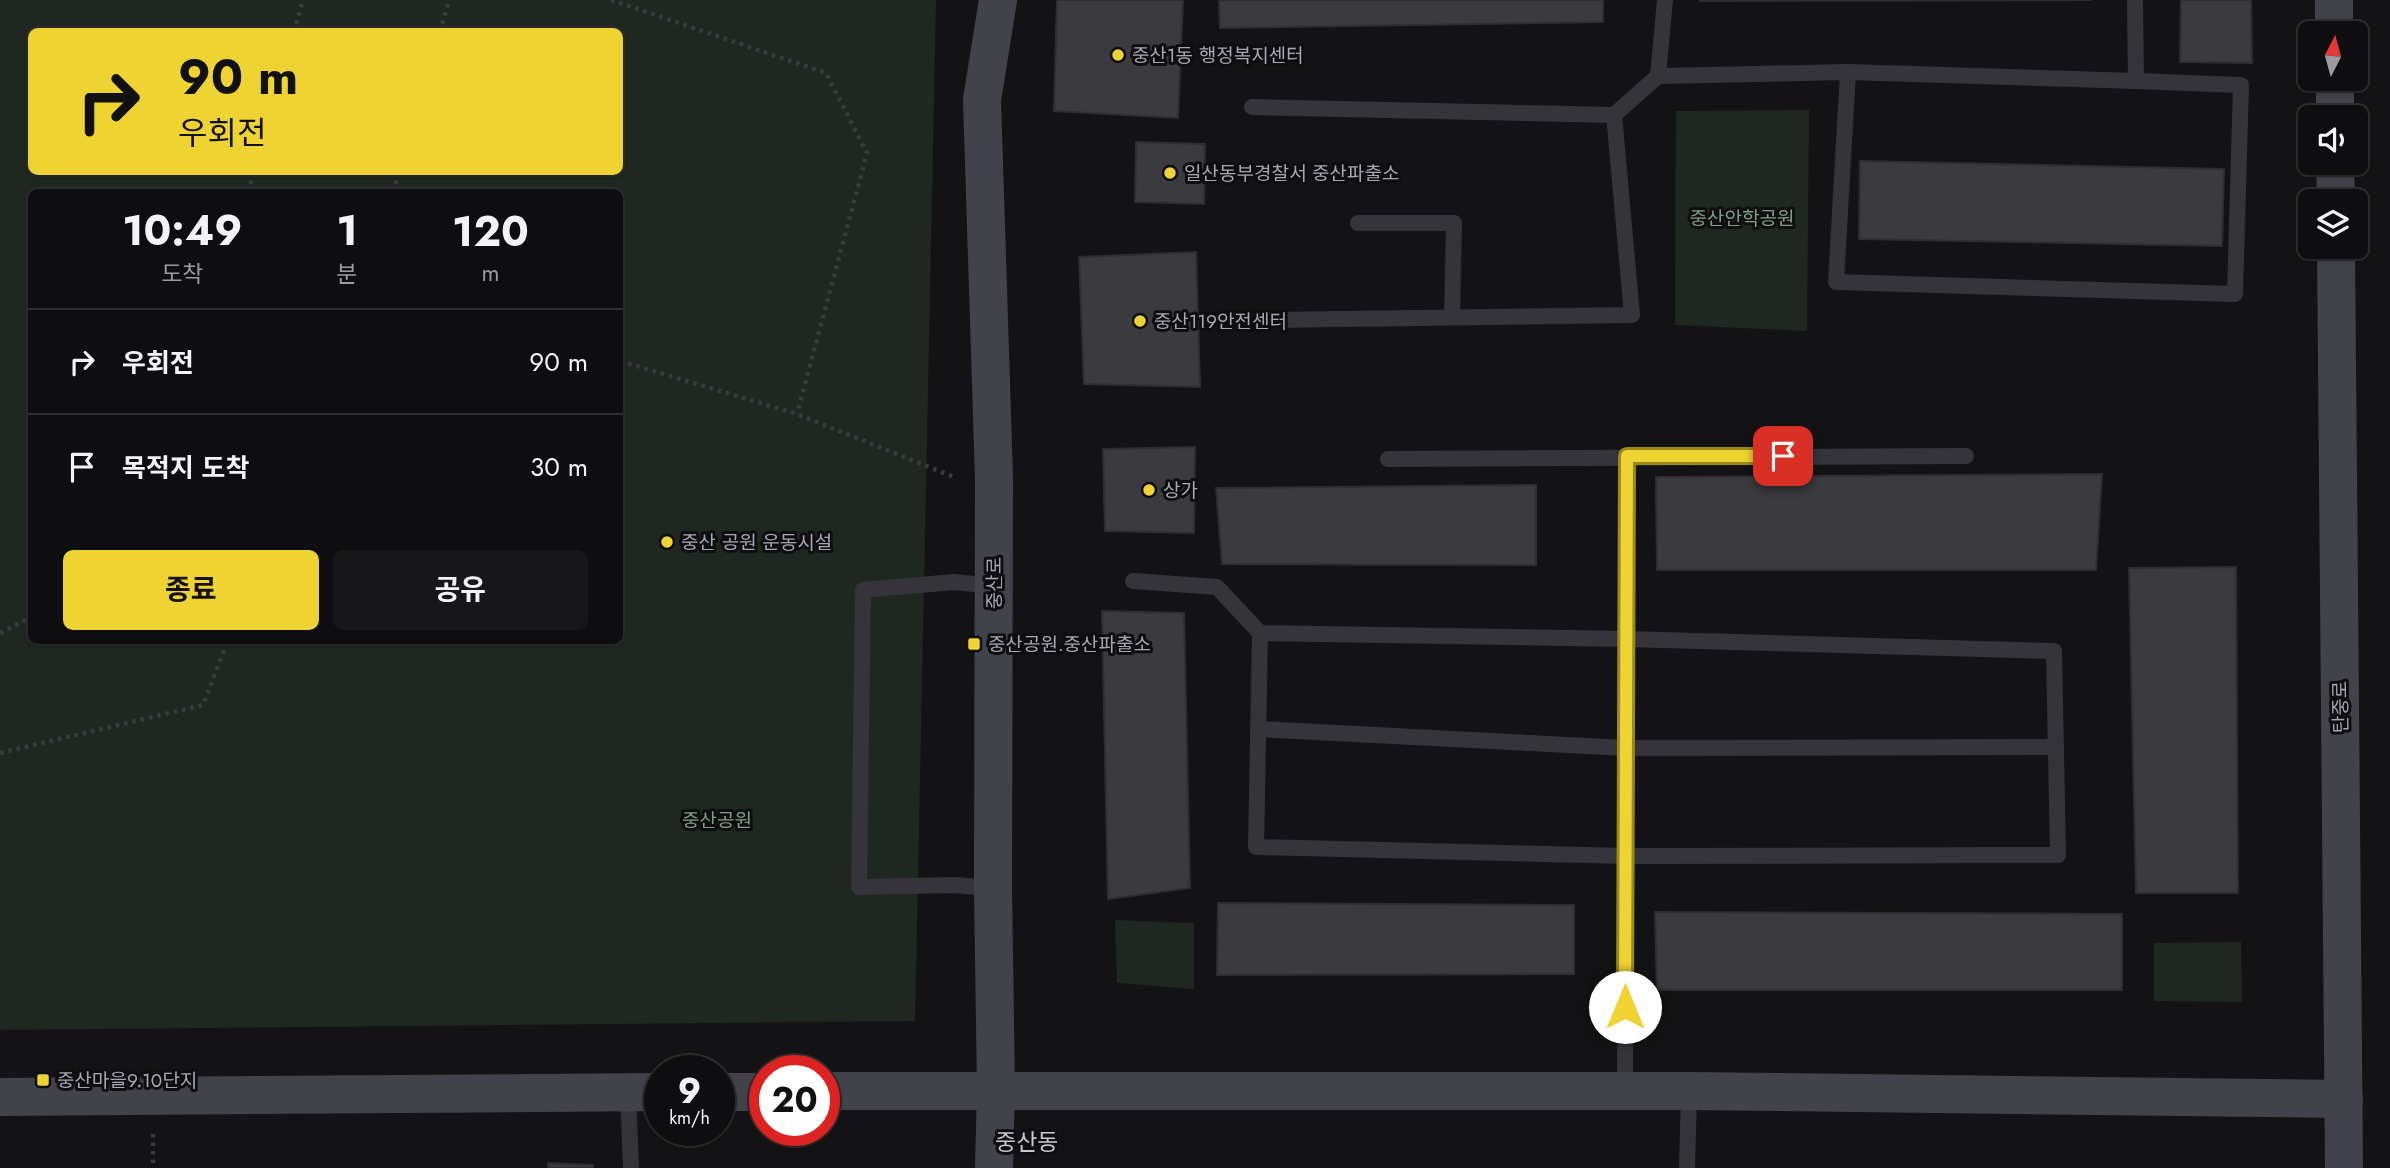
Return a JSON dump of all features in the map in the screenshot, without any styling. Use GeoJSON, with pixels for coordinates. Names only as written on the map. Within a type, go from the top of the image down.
{"type":"FeatureCollection","features":[{"type":"Feature","properties":{"kind":"main road","name":"중산로"},"geometry":{"type":"LineString","coordinates":[[994,1168],[994,464],[982,100],[998,0]]}},
{"type":"Feature","properties":{"kind":"main road"},"geometry":{"type":"LineString","coordinates":[[2334,0],[2334,21]]}},
{"type":"Feature","properties":{"kind":"main road","name":"탄중로"},"geometry":{"type":"LineString","coordinates":[[2336,259],[2344,1168]]}},
{"type":"Feature","properties":{"kind":"main road"},"geometry":{"type":"LineString","coordinates":[[840,1091],[1689,1091],[2344,1100]]}},
{"type":"Feature","properties":{"kind":"main road"},"geometry":{"type":"LineString","coordinates":[[0,1097],[644,1092]]}},
{"type":"Feature","properties":{"kind":"lane"},"geometry":{"type":"LineString","coordinates":[[1658,76],[1665,0]]}},
{"type":"Feature","properties":{"kind":"lane"},"geometry":{"type":"LineString","coordinates":[[2135,0],[2136,81]]}},
{"type":"Feature","properties":{"kind":"lane"},"geometry":{"type":"LineString","coordinates":[[1252,107],[1614,115],[1658,76],[1848,72],[2241,86],[2235,294],[1836,282],[1848,72]]}},
{"type":"Feature","properties":{"kind":"lane"},"geometry":{"type":"LineString","coordinates":[[1267,320],[1632,315],[1614,115]]}},
{"type":"Feature","properties":{"kind":"lane"},"geometry":{"type":"LineString","coordinates":[[1358,223],[1454,223],[1452,317]]}},
{"type":"Feature","properties":{"kind":"lane"},"geometry":{"type":"LineString","coordinates":[[1625,1091],[1627,456]]}},
{"type":"Feature","properties":{"kind":"lane"},"geometry":{"type":"LineString","coordinates":[[1388,458],[1966,456]]}},
{"type":"Feature","properties":{"kind":"lane"},"geometry":{"type":"LineString","coordinates":[[1133,581],[1217,587],[1260,633],[1256,847],[1626,856],[2058,855],[2054,651],[1626,639],[1260,633]]}},
{"type":"Feature","properties":{"kind":"lane"},"geometry":{"type":"LineString","coordinates":[[993,888],[954,885],[859,887],[863,590],[954,582],[994,586]]}},
{"type":"Feature","properties":{"kind":"lane"},"geometry":{"type":"LineString","coordinates":[[1258,730],[1626,748],[2056,747]]}},
{"type":"Feature","properties":{"kind":"lane"},"geometry":{"type":"LineString","coordinates":[[1687,1168],[1689,1091]]}},
{"type":"Feature","properties":{"kind":"lane"},"geometry":{"type":"LineString","coordinates":[[631,1168],[644,1092]]}},
{"type":"Feature","properties":{"kind":"path"},"geometry":{"type":"LineString","coordinates":[[295,28],[303,0]]}},
{"type":"Feature","properties":{"kind":"path"},"geometry":{"type":"LineString","coordinates":[[441,28],[449,0]]}},
{"type":"Feature","properties":{"kind":"path"},"geometry":{"type":"LineString","coordinates":[[611,0],[826,73],[867,153],[797,414]]}},
{"type":"Feature","properties":{"kind":"path"},"geometry":{"type":"LineString","coordinates":[[623,362],[797,414],[954,477]]}},
{"type":"Feature","properties":{"kind":"path"},"geometry":{"type":"LineString","coordinates":[[0,633],[28,619]]}},
{"type":"Feature","properties":{"kind":"path"},"geometry":{"type":"LineString","coordinates":[[0,753],[203,705],[226,644]]}},
{"type":"Feature","properties":{"kind":"path"},"geometry":{"type":"LineString","coordinates":[[153,1133],[153,1168]]}},
{"type":"Feature","properties":{"kind":"green space","name":"중산공원"},"geometry":{"type":"Polygon","coordinates":[[[0,0],[936,0],[915,1021],[0,1030],[0,0]]]}},
{"type":"Feature","properties":{"kind":"green space","name":"중산안학공원"},"geometry":{"type":"Polygon","coordinates":[[[1809,110],[1807,331],[1675,325],[1676,111],[1809,110]]]}},
{"type":"Feature","properties":{"kind":"green space"},"geometry":{"type":"Polygon","coordinates":[[[1115,920],[1194,923],[1194,989],[1117,983],[1115,920]]]}},
{"type":"Feature","properties":{"kind":"green space"},"geometry":{"type":"Polygon","coordinates":[[[2241,942],[2242,1002],[2154,1001],[2154,943],[2241,942]]]}},
{"type":"Feature","properties":{"kind":"building","name":"중산1동 행정복지센터"},"geometry":{"type":"Polygon","coordinates":[[[1057,0],[1183,0],[1178,118],[1054,111],[1057,0]]]}},
{"type":"Feature","properties":{"kind":"building"},"geometry":{"type":"Polygon","coordinates":[[[1219,0],[1603,0],[1603,22],[1220,28],[1219,0]]]}},
{"type":"Feature","properties":{"kind":"building"},"geometry":{"type":"Polygon","coordinates":[[[1700,0],[2091,0],[1700,1],[1700,0]]]}},
{"type":"Feature","properties":{"kind":"building"},"geometry":{"type":"Polygon","coordinates":[[[2181,0],[2251,0],[2252,63],[2180,62],[2181,0]]]}},
{"type":"Feature","properties":{"kind":"building","name":"일산동부경찰서 중산파출소"},"geometry":{"type":"Polygon","coordinates":[[[1136,142],[1205,144],[1204,204],[1135,202],[1136,142]]]}},
{"type":"Feature","properties":{"kind":"building"},"geometry":{"type":"Polygon","coordinates":[[[1860,161],[2224,169],[2222,246],[1859,239],[1860,161]]]}},
{"type":"Feature","properties":{"kind":"building","name":"중산119안전센터"},"geometry":{"type":"Polygon","coordinates":[[[1196,252],[1200,387],[1084,384],[1079,257],[1196,252]]]}},
{"type":"Feature","properties":{"kind":"building","name":"상가"},"geometry":{"type":"Polygon","coordinates":[[[1195,447],[1194,533],[1105,531],[1103,449],[1195,447]]]}},
{"type":"Feature","properties":{"kind":"building"},"geometry":{"type":"Polygon","coordinates":[[[2102,474],[2096,570],[1657,570],[1656,477],[2102,474]]]}},
{"type":"Feature","properties":{"kind":"building"},"geometry":{"type":"Polygon","coordinates":[[[1536,485],[1536,565],[1222,564],[1216,488],[1536,485]]]}},
{"type":"Feature","properties":{"kind":"building"},"geometry":{"type":"Polygon","coordinates":[[[2236,567],[2238,893],[2136,893],[2129,568],[2236,567]]]}},
{"type":"Feature","properties":{"kind":"building"},"geometry":{"type":"Polygon","coordinates":[[[1102,611],[1184,613],[1190,888],[1108,899],[1102,611]]]}},
{"type":"Feature","properties":{"kind":"building"},"geometry":{"type":"Polygon","coordinates":[[[1218,903],[1574,905],[1574,974],[1217,975],[1218,903]]]}},
{"type":"Feature","properties":{"kind":"building"},"geometry":{"type":"Polygon","coordinates":[[[1655,912],[2122,914],[2122,990],[1657,990],[1655,912]]]}},
{"type":"Feature","properties":{"kind":"building"},"geometry":{"type":"Polygon","coordinates":[[[548,1163],[593,1165],[593,1168],[548,1168],[548,1163]]]}},
{"type":"Feature","properties":{"kind":"place","name":"중산1동 행정복지센터"},"geometry":{"type":"Point","coordinates":[1118,55]}},
{"type":"Feature","properties":{"kind":"place","name":"일산동부경찰서 중산파출소"},"geometry":{"type":"Point","coordinates":[1170,173]}},
{"type":"Feature","properties":{"kind":"place","name":"중산119안전센터"},"geometry":{"type":"Point","coordinates":[1140,321]}},
{"type":"Feature","properties":{"kind":"place","name":"상가"},"geometry":{"type":"Point","coordinates":[1149,490]}},
{"type":"Feature","properties":{"kind":"place","name":"중산 공원 운동시설"},"geometry":{"type":"Point","coordinates":[667,542]}},
{"type":"Feature","properties":{"kind":"place","name":"중산공원.중산파출소"},"geometry":{"type":"Point","coordinates":[974,644]}},
{"type":"Feature","properties":{"kind":"place","name":"중산마을9.10단지"},"geometry":{"type":"Point","coordinates":[43,1080]}},
{"type":"Feature","properties":{"kind":"district","name":"중산동"},"geometry":{"type":"Point","coordinates":[1027,1142]}},
{"type":"Feature","properties":{"kind":"route"},"geometry":{"type":"LineString","coordinates":[[1625,1007],[1627,456],[1783,456]]}}]}
